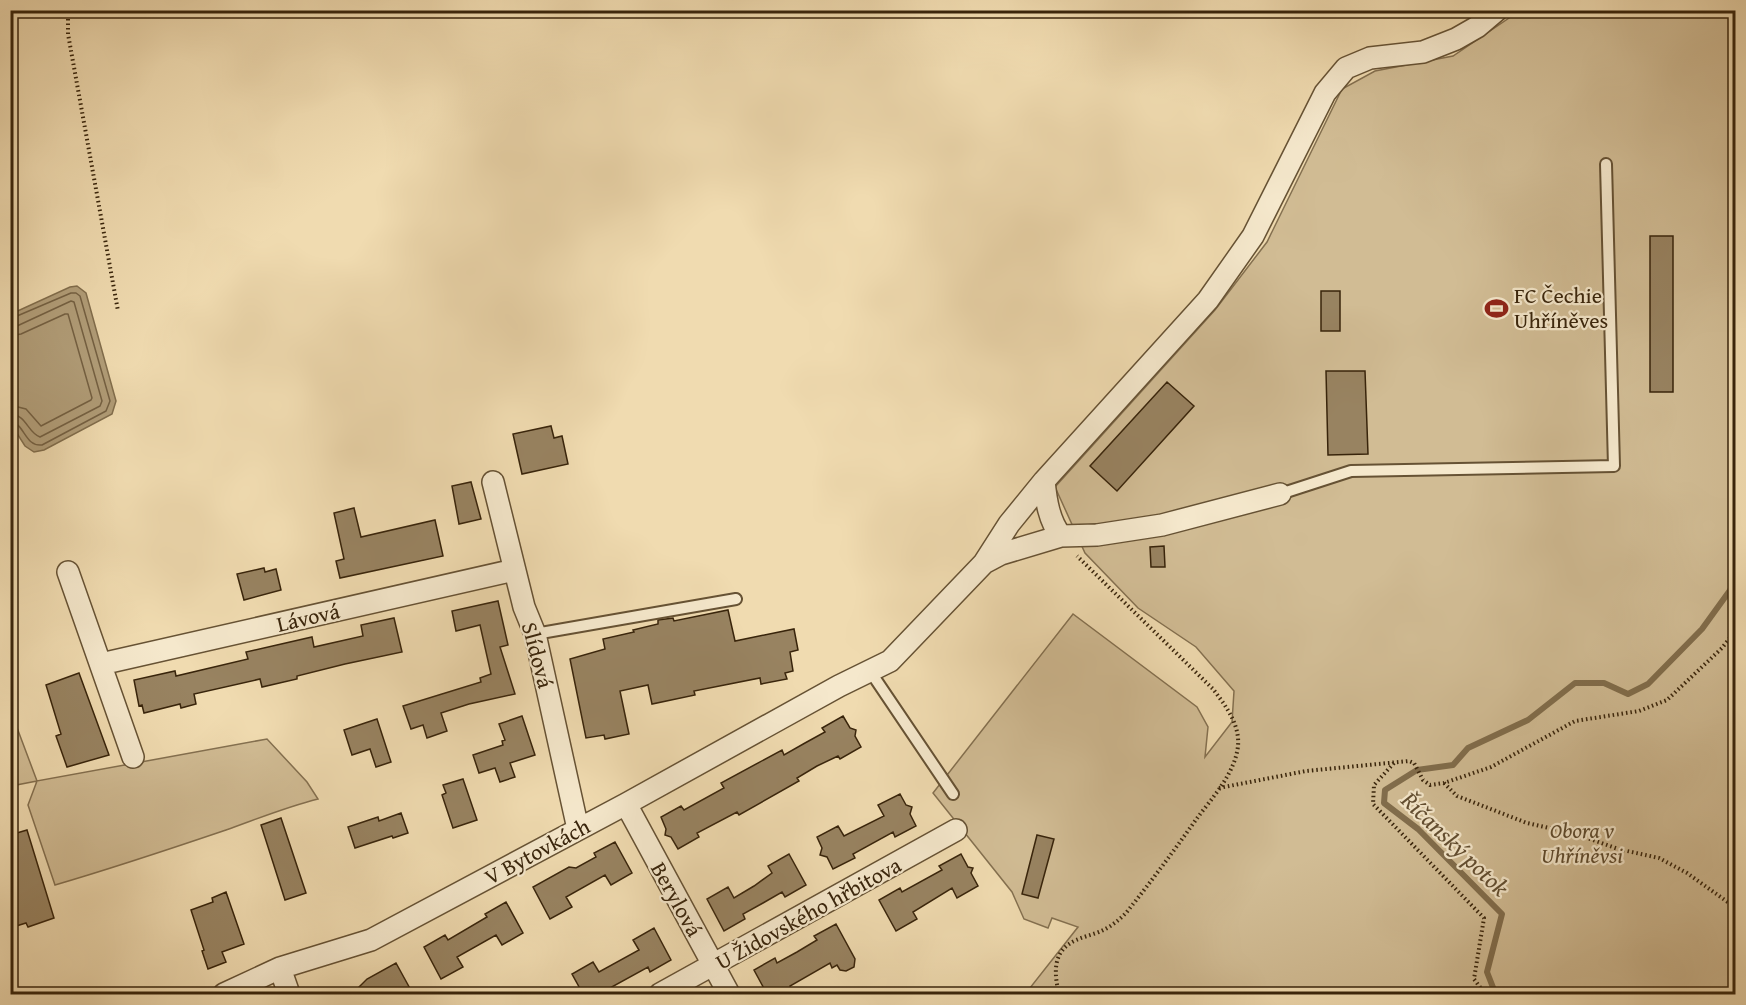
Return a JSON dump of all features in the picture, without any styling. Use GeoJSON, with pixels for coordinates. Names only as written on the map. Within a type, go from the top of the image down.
{"type":"FeatureCollection","features":[{"type":"Feature","properties":{"kind":"street"},"geometry":{"type":"LineString","coordinates":[[984,563],[1009,524],[1044,482],[1209,300],[1253,236],[1325,93],[1346,68],[1370,58],[1423,52],[1456,39],[1477,27],[1497,10]]}},
{"type":"Feature","properties":{"kind":"street","name":"Slídová"},"geometry":{"type":"LineString","coordinates":[[493,482],[524,607],[535,634],[578,829]]}},
{"type":"Feature","properties":{"kind":"street"},"geometry":{"type":"LineString","coordinates":[[1044,482],[1047,504],[1056,530],[1061,536]]}},
{"type":"Feature","properties":{"kind":"street"},"geometry":{"type":"LineString","coordinates":[[984,563],[1001,554],[1061,536],[1097,535],[1162,525],[1280,494]]}},
{"type":"Feature","properties":{"kind":"street","name":"V Bytovkách"},"geometry":{"type":"LineString","coordinates":[[224,994],[280,968],[371,940],[626,804],[840,686],[891,661],[984,563]]}},
{"type":"Feature","properties":{"kind":"street","name":"Lávová"},"geometry":{"type":"LineString","coordinates":[[101,664],[514,570]]}},
{"type":"Feature","properties":{"kind":"street"},"geometry":{"type":"LineString","coordinates":[[68,572],[133,757]]}},
{"type":"Feature","properties":{"kind":"street","name":"Berylová"},"geometry":{"type":"LineString","coordinates":[[626,804],[729,994]]}},
{"type":"Feature","properties":{"kind":"street","name":"U Židovského hřbitova"},"geometry":{"type":"LineString","coordinates":[[660,994],[956,830]]}},
{"type":"Feature","properties":{"kind":"street"},"geometry":{"type":"LineString","coordinates":[[280,968],[289,994]]}},
{"type":"Feature","properties":{"kind":"lane"},"geometry":{"type":"LineString","coordinates":[[1280,494],[1351,471],[1614,466],[1606,164]]}},
{"type":"Feature","properties":{"kind":"lane"},"geometry":{"type":"LineString","coordinates":[[535,634],[736,599]]}},
{"type":"Feature","properties":{"kind":"lane"},"geometry":{"type":"LineString","coordinates":[[870,671],[953,794]]}},
{"type":"Feature","properties":{"kind":"path"},"geometry":{"type":"LineString","coordinates":[[69,10],[68,34],[118,311]]}},
{"type":"Feature","properties":{"kind":"path"},"geometry":{"type":"LineString","coordinates":[[1059,994],[1054,975],[1056,961],[1065,947],[1075,940],[1111,926],[1126,914],[1220,788],[1234,764],[1238,745],[1230,712],[1213,689],[1082,562],[1061,536]]}},
{"type":"Feature","properties":{"kind":"path"},"geometry":{"type":"LineString","coordinates":[[1220,788],[1305,771],[1409,761],[1414,763],[1423,780],[1430,785],[1444,783],[1491,768],[1575,721],[1639,711],[1667,700],[1714,656],[1736,630]]}},
{"type":"Feature","properties":{"kind":"path"},"geometry":{"type":"LineString","coordinates":[[1395,763],[1374,785],[1373,804],[1484,918],[1474,979],[1485,994]]}},
{"type":"Feature","properties":{"kind":"path"},"geometry":{"type":"LineString","coordinates":[[1444,783],[1457,796],[1527,823],[1576,834],[1618,849],[1659,858],[1688,873],[1736,908]]}},
{"type":"Feature","properties":{"kind":"green space","name":"Obora v Uhříněvsi"},"geometry":{"type":"Polygon","coordinates":[[[1514,11],[1735,11],[1735,994],[1018,994],[1030,988],[1078,927],[1052,918],[1048,928],[1024,919],[1012,892],[933,793],[1073,614],[1197,707],[1208,727],[1205,757],[1232,722],[1234,691],[1196,647],[1138,608],[1085,553],[1055,487],[1215,310],[1267,242],[1342,89],[1375,71],[1453,56],[1509,18],[1514,11]]]}},
{"type":"Feature","properties":{"kind":"green space"},"geometry":{"type":"Polygon","coordinates":[[[10,709],[37,781],[11,786],[10,709]]]}},
{"type":"Feature","properties":{"kind":"green space"},"geometry":{"type":"Polygon","coordinates":[[[267,739],[307,782],[318,799],[55,885],[28,805],[37,781],[267,739]]]}},
{"type":"Feature","properties":{"kind":"water"},"geometry":{"type":"Polygon","coordinates":[[[77,286],[86,293],[116,401],[112,414],[44,450],[34,452],[25,446],[11,424],[11,314],[70,287],[77,286]]]}},
{"type":"Feature","properties":{"kind":"building"},"geometry":{"type":"Polygon","coordinates":[[[1650,236],[1673,236],[1673,392],[1650,392],[1650,236]]]}},
{"type":"Feature","properties":{"kind":"building"},"geometry":{"type":"Polygon","coordinates":[[[1321,291],[1340,291],[1340,331],[1321,331],[1321,291]]]}},
{"type":"Feature","properties":{"kind":"building"},"geometry":{"type":"Polygon","coordinates":[[[1326,371],[1365,371],[1368,454],[1328,455],[1326,371]]]}},
{"type":"Feature","properties":{"kind":"building"},"geometry":{"type":"Polygon","coordinates":[[[1167,382],[1194,406],[1117,491],[1090,466],[1167,382]]]}},
{"type":"Feature","properties":{"kind":"building"},"geometry":{"type":"Polygon","coordinates":[[[551,426],[554,438],[562,436],[568,464],[522,474],[513,434],[551,426]]]}},
{"type":"Feature","properties":{"kind":"building"},"geometry":{"type":"Polygon","coordinates":[[[471,482],[481,519],[459,524],[452,486],[471,482]]]}},
{"type":"Feature","properties":{"kind":"building"},"geometry":{"type":"Polygon","coordinates":[[[354,508],[361,537],[435,520],[443,556],[340,578],[336,561],[344,559],[334,513],[354,508]]]}},
{"type":"Feature","properties":{"kind":"building"},"geometry":{"type":"Polygon","coordinates":[[[1164,546],[1165,567],[1151,567],[1150,547],[1164,546]]]}},
{"type":"Feature","properties":{"kind":"building"},"geometry":{"type":"Polygon","coordinates":[[[264,568],[265,572],[276,569],[281,590],[244,600],[237,574],[264,568]]]}},
{"type":"Feature","properties":{"kind":"building"},"geometry":{"type":"Polygon","coordinates":[[[498,601],[508,645],[500,647],[515,694],[441,713],[447,731],[427,738],[423,725],[411,729],[403,706],[481,682],[480,678],[491,674],[480,625],[456,631],[452,611],[498,601]]]}},
{"type":"Feature","properties":{"kind":"building"},"geometry":{"type":"Polygon","coordinates":[[[728,610],[735,641],[794,629],[798,650],[790,652],[793,671],[785,673],[787,679],[761,684],[760,678],[694,691],[695,695],[652,704],[648,685],[620,691],[629,734],[605,739],[604,735],[586,738],[570,659],[605,649],[603,639],[658,624],[658,620],[673,618],[674,621],[728,610]]]}},
{"type":"Feature","properties":{"kind":"building"},"geometry":{"type":"Polygon","coordinates":[[[394,618],[402,652],[297,676],[297,679],[262,687],[260,679],[194,694],[196,704],[181,708],[180,704],[144,713],[142,705],[139,706],[134,680],[175,671],[176,676],[248,659],[246,652],[312,637],[314,647],[363,636],[361,625],[394,618]]]}},
{"type":"Feature","properties":{"kind":"building"},"geometry":{"type":"Polygon","coordinates":[[[79,673],[109,755],[67,767],[56,736],[61,734],[46,685],[79,673]]]}},
{"type":"Feature","properties":{"kind":"building"},"geometry":{"type":"Polygon","coordinates":[[[522,716],[535,755],[510,763],[515,777],[500,782],[495,768],[479,773],[473,755],[503,745],[502,741],[505,740],[499,724],[522,716]]]}},
{"type":"Feature","properties":{"kind":"building"},"geometry":{"type":"Polygon","coordinates":[[[843,716],[850,728],[856,730],[855,736],[861,747],[840,759],[838,756],[817,766],[797,778],[799,781],[739,815],[737,812],[697,833],[699,837],[678,849],[671,837],[665,835],[666,829],[661,817],[681,806],[684,810],[724,788],[721,783],[782,750],[784,755],[825,732],[822,728],[843,716]]]}},
{"type":"Feature","properties":{"kind":"building"},"geometry":{"type":"Polygon","coordinates":[[[377,719],[391,762],[376,767],[370,749],[352,755],[344,730],[377,719]]]}},
{"type":"Feature","properties":{"kind":"building"},"geometry":{"type":"Polygon","coordinates":[[[463,779],[477,820],[453,828],[442,795],[446,793],[443,785],[463,779]]]}},
{"type":"Feature","properties":{"kind":"building"},"geometry":{"type":"Polygon","coordinates":[[[900,794],[906,805],[912,807],[910,814],[916,826],[895,837],[893,832],[853,854],[855,858],[833,869],[827,857],[820,855],[822,848],[817,837],[838,826],[844,836],[884,816],[878,805],[900,794]]]}},
{"type":"Feature","properties":{"kind":"building"},"geometry":{"type":"Polygon","coordinates":[[[401,813],[408,833],[355,848],[348,827],[378,817],[379,821],[401,813]]]}},
{"type":"Feature","properties":{"kind":"building"},"geometry":{"type":"Polygon","coordinates":[[[281,818],[306,893],[285,900],[261,825],[281,818]]]}},
{"type":"Feature","properties":{"kind":"building"},"geometry":{"type":"Polygon","coordinates":[[[27,830],[54,918],[28,927],[26,923],[10,928],[10,835],[27,830]]]}},
{"type":"Feature","properties":{"kind":"building"},"geometry":{"type":"Polygon","coordinates":[[[1037,835],[1054,839],[1038,898],[1022,894],[1037,835]]]}},
{"type":"Feature","properties":{"kind":"building"},"geometry":{"type":"Polygon","coordinates":[[[615,842],[632,873],[611,885],[605,875],[566,897],[572,907],[550,919],[533,887],[569,867],[576,868],[596,857],[594,853],[615,842]]]}},
{"type":"Feature","properties":{"kind":"building"},"geometry":{"type":"Polygon","coordinates":[[[789,854],[806,885],[785,897],[782,892],[743,914],[745,919],[724,931],[707,899],[728,887],[734,898],[772,873],[768,866],[789,854]]]}},
{"type":"Feature","properties":{"kind":"building"},"geometry":{"type":"Polygon","coordinates":[[[961,854],[968,867],[973,868],[971,873],[978,886],[957,898],[952,888],[913,912],[917,919],[896,931],[879,900],[900,888],[902,892],[942,870],[939,866],[961,854]]]}},
{"type":"Feature","properties":{"kind":"building"},"geometry":{"type":"Polygon","coordinates":[[[226,892],[244,944],[222,952],[226,962],[208,969],[191,910],[213,902],[212,898],[226,892]]]}},
{"type":"Feature","properties":{"kind":"building"},"geometry":{"type":"Polygon","coordinates":[[[506,902],[523,933],[502,945],[496,935],[457,957],[463,967],[441,979],[424,947],[445,935],[448,940],[487,917],[485,914],[506,902]]]}},
{"type":"Feature","properties":{"kind":"building"},"geometry":{"type":"Polygon","coordinates":[[[836,924],[855,959],[854,967],[846,971],[840,970],[837,965],[832,968],[830,963],[790,986],[792,990],[783,994],[767,994],[754,970],[775,958],[777,963],[797,952],[817,940],[814,936],[836,924]]]}},
{"type":"Feature","properties":{"kind":"building"},"geometry":{"type":"Polygon","coordinates":[[[654,928],[671,960],[650,972],[648,967],[608,989],[611,994],[583,994],[572,974],[593,962],[599,972],[639,950],[633,940],[654,928]]]}},
{"type":"Feature","properties":{"kind":"building"},"geometry":{"type":"Polygon","coordinates":[[[396,963],[413,994],[352,994],[367,979],[396,963]]]}},
{"type":"Feature","properties":{"kind":"waterway","name":"Říčanský potok"},"geometry":{"type":"LineString","coordinates":[[1736,547],[1733,566],[1736,578]]}},
{"type":"Feature","properties":{"kind":"waterway","name":"Říčanský potok"},"geometry":{"type":"LineString","coordinates":[[1498,994],[1487,972],[1502,914],[1418,829],[1384,803],[1385,790],[1417,770],[1453,765],[1468,748],[1528,720],[1575,683],[1604,683],[1628,694],[1648,684],[1702,629],[1736,582]]}},
{"type":"Feature","properties":{"kind":"place","name":"FC Čechie Uhříněves"},"geometry":{"type":"Point","coordinates":[1496,308]}}]}
